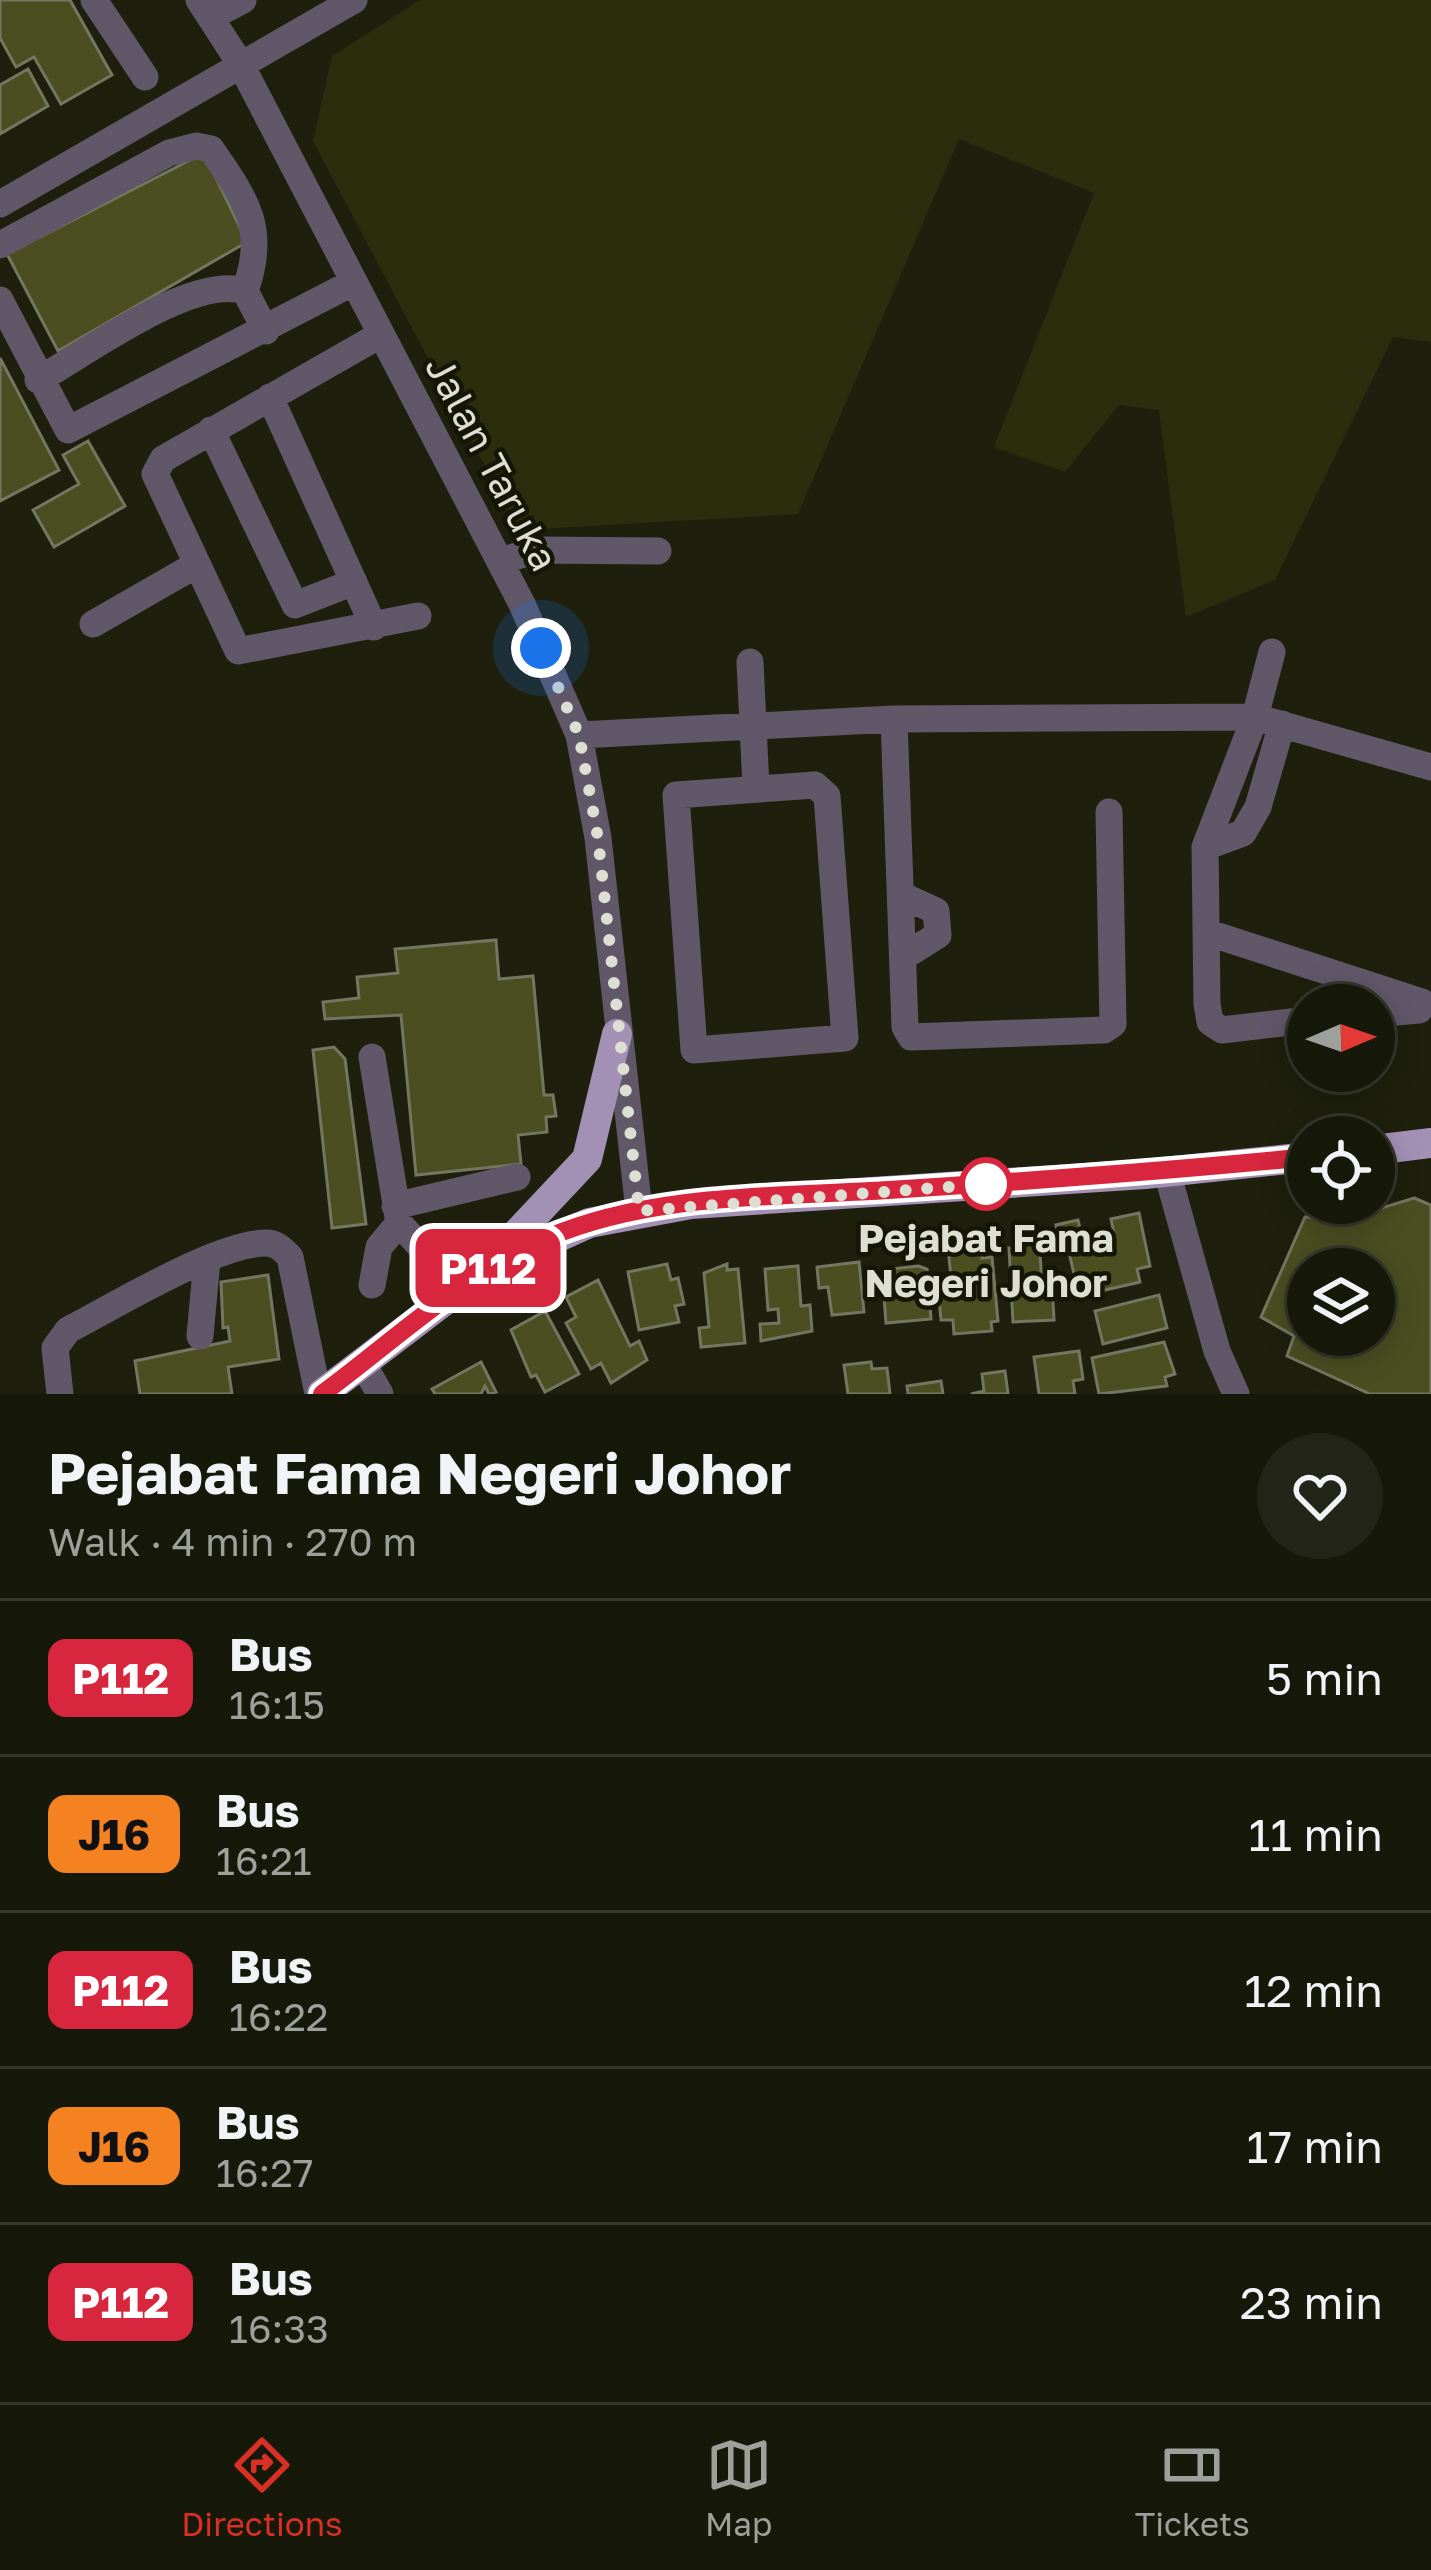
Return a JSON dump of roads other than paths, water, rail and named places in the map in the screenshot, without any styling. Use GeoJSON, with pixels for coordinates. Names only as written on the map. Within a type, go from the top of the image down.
{"type":"FeatureCollection","features":[{"type":"Feature","properties":{"kind":"main road"},"geometry":{"type":"LineString","coordinates":[[320,1394],[483,1271],[587,1159],[617,1034]]}},
{"type":"Feature","properties":{"kind":"main road"},"geometry":{"type":"LineString","coordinates":[[1395,1147],[1431,1143]]}},
{"type":"Feature","properties":{"kind":"main road"},"geometry":{"type":"LineString","coordinates":[[483,1271],[547,1238],[639,1211],[1167,1172],[1287,1158]]}},
{"type":"Feature","properties":{"kind":"street"},"geometry":{"type":"LineString","coordinates":[[94,0],[145,77]]}},
{"type":"Feature","properties":{"kind":"street"},"geometry":{"type":"LineString","coordinates":[[205,9],[243,0]]}},
{"type":"Feature","properties":{"kind":"street"},"geometry":{"type":"LineString","coordinates":[[0,204],[354,0]]}},
{"type":"Feature","properties":{"kind":"street","name":"Jalan Taruka"},"geometry":{"type":"LineString","coordinates":[[205,9],[242,65],[500,561],[579,735],[598,838],[639,1211]]}},
{"type":"Feature","properties":{"kind":"street"},"geometry":{"type":"LineString","coordinates":[[0,245],[169,153],[196,146],[211,149],[255,227],[258,254],[245,291]]}},
{"type":"Feature","properties":{"kind":"street"},"geometry":{"type":"LineString","coordinates":[[0,299],[61,423],[79,428],[354,282]]}},
{"type":"Feature","properties":{"kind":"street"},"geometry":{"type":"LineString","coordinates":[[38,380],[178,300],[224,285],[245,291],[266,331]]}},
{"type":"Feature","properties":{"kind":"street"},"geometry":{"type":"LineString","coordinates":[[380,335],[211,430],[155,468],[194,566],[238,651],[418,616]]}},
{"type":"Feature","properties":{"kind":"street"},"geometry":{"type":"LineString","coordinates":[[270,397],[374,627]]}},
{"type":"Feature","properties":{"kind":"street"},"geometry":{"type":"LineString","coordinates":[[211,430],[295,604],[354,582]]}},
{"type":"Feature","properties":{"kind":"street"},"geometry":{"type":"LineString","coordinates":[[500,561],[536,550],[658,551]]}},
{"type":"Feature","properties":{"kind":"street"},"geometry":{"type":"LineString","coordinates":[[93,624],[194,566]]}},
{"type":"Feature","properties":{"kind":"street"},"geometry":{"type":"LineString","coordinates":[[1272,652],[1268,721],[1205,847],[1206,932],[1210,1022],[1222,1030],[1287,1022]]}},
{"type":"Feature","properties":{"kind":"street"},"geometry":{"type":"LineString","coordinates":[[750,662],[756,788]]}},
{"type":"Feature","properties":{"kind":"street"},"geometry":{"type":"LineString","coordinates":[[579,735],[894,719],[1268,721],[1431,767]]}},
{"type":"Feature","properties":{"kind":"street"},"geometry":{"type":"LineString","coordinates":[[894,719],[905,1027],[920,1040],[1104,1030],[1113,1024],[1109,812]]}},
{"type":"Feature","properties":{"kind":"street"},"geometry":{"type":"LineString","coordinates":[[815,784],[827,796],[845,1038],[694,1050],[675,799],[680,792],[756,788],[815,784]]}},
{"type":"Feature","properties":{"kind":"street"},"geometry":{"type":"LineString","coordinates":[[1206,932],[1366,984]]}},
{"type":"Feature","properties":{"kind":"street"},"geometry":{"type":"LineString","coordinates":[[1395,993],[1422,1002],[1419,1010],[1395,1012]]}},
{"type":"Feature","properties":{"kind":"street"},"geometry":{"type":"LineString","coordinates":[[371,1057],[397,1215],[428,1255],[449,1298]]}},
{"type":"Feature","properties":{"kind":"street"},"geometry":{"type":"LineString","coordinates":[[1167,1172],[1231,1392]]}},
{"type":"Feature","properties":{"kind":"street"},"geometry":{"type":"LineString","coordinates":[[372,1286],[379,1246],[397,1215],[518,1178]]}},
{"type":"Feature","properties":{"kind":"street"},"geometry":{"type":"LineString","coordinates":[[60,1394],[56,1348],[68,1330],[207,1260],[265,1243],[280,1246],[290,1257],[320,1394]]}},
{"type":"Feature","properties":{"kind":"street"},"geometry":{"type":"LineString","coordinates":[[200,1336],[207,1260]]}},
{"type":"Feature","properties":{"kind":"street"},"geometry":{"type":"LineString","coordinates":[[363,1364],[380,1394]]}},
{"type":"Feature","properties":{"kind":"place","name":"Pejabat Fama Negeri Johor"},"geometry":{"type":"Point","coordinates":[986,1184]}}]}
